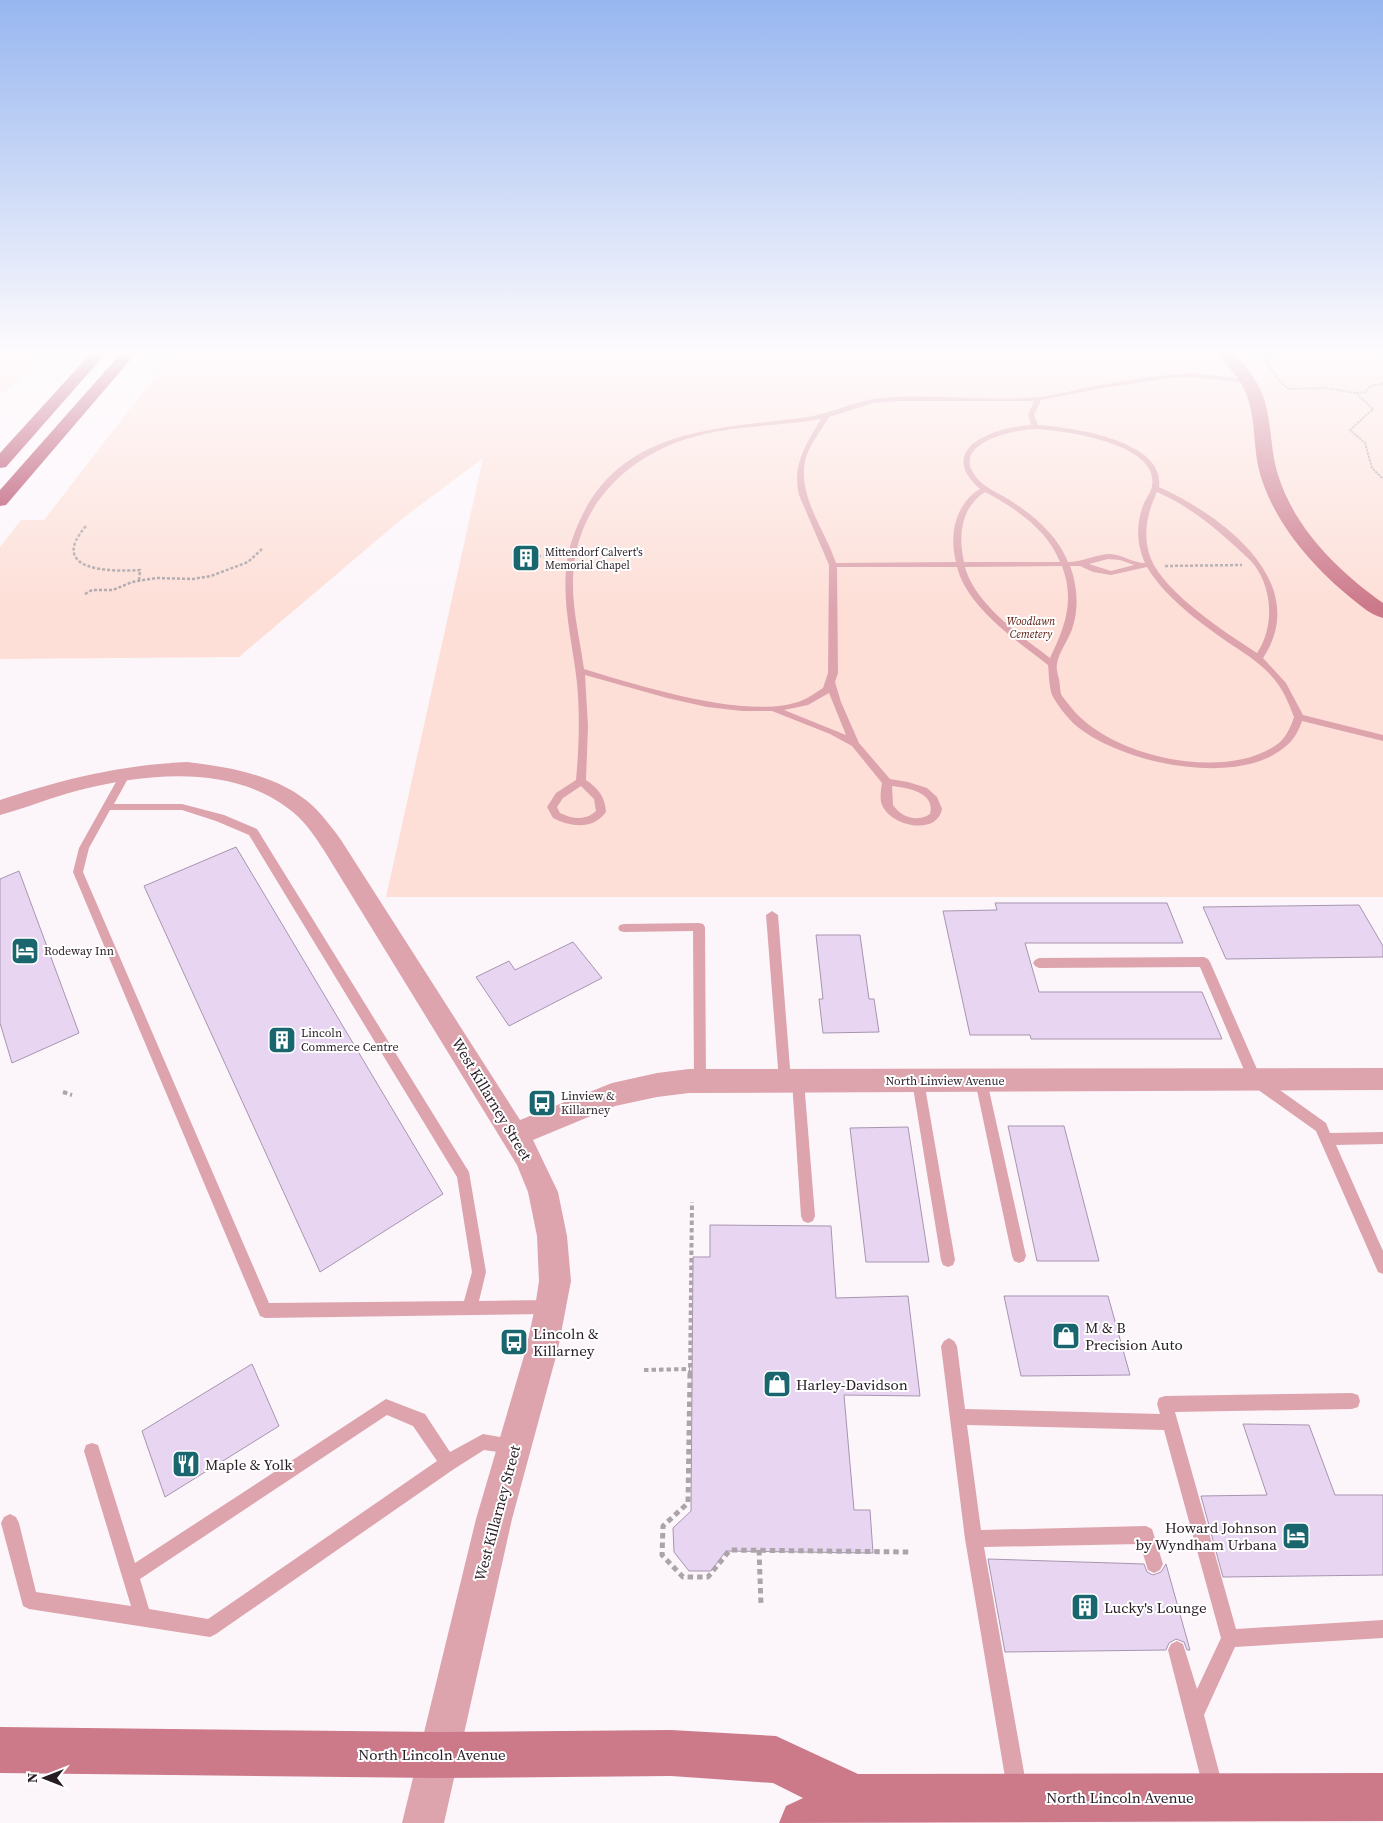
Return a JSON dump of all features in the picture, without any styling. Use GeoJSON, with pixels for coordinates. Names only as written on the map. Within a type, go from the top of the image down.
{"type":"FeatureCollection","features":[{"type":"Feature","properties":{"kind":"highway"},"geometry":{"type":"LineString","coordinates":[[0,463],[23,437]]}},
{"type":"Feature","properties":{"kind":"highway"},"geometry":{"type":"LineString","coordinates":[[0,501],[56,437]]}},
{"type":"Feature","properties":{"kind":"street"},"geometry":{"type":"LineString","coordinates":[[1263,437],[1269,473],[1278,500],[1288,518],[1297,531],[1339,577],[1383,612]]}},
{"type":"Feature","properties":{"kind":"street","name":"West Killarney Street"},"geometry":{"type":"LineString","coordinates":[[0,808],[86,780],[126,773],[176,770],[224,774],[257,783],[296,804],[311,816],[333,846],[530,1158],[543,1192],[552,1236],[555,1281],[551,1307],[542,1349],[491,1528],[423,1823]]}},
{"type":"Feature","properties":{"kind":"street","name":"North Linview Avenue"},"geometry":{"type":"LineString","coordinates":[[516,1134],[612,1095],[657,1085],[700,1081],[1383,1079]]}},
{"type":"Feature","properties":{"kind":"street","name":"North Lincoln Avenue"},"geometry":{"type":"LineString","coordinates":[[0,1750],[438,1755],[671,1753],[776,1760],[856,1798]]}},
{"type":"Feature","properties":{"kind":"street","name":"North Lincoln Avenue"},"geometry":{"type":"LineString","coordinates":[[803,1823],[856,1798],[1383,1797]]}},
{"type":"Feature","properties":{"kind":"lane"},"geometry":{"type":"LineString","coordinates":[[581,781],[558,796],[554,804],[554,812],[557,818],[567,822],[579,823],[592,820],[602,809],[601,801],[581,781],[584,736],[581,671],[570,607],[568,583],[572,556],[582,523],[595,498],[615,474],[642,455],[683,437]]}},
{"type":"Feature","properties":{"kind":"lane"},"geometry":{"type":"LineString","coordinates":[[581,671],[671,697],[731,706],[774,709],[806,702],[823,694],[831,683],[833,674],[833,566],[818,526],[803,495],[800,483],[802,461],[814,437]]}},
{"type":"Feature","properties":{"kind":"lane"},"geometry":{"type":"LineString","coordinates":[[833,566],[1066,564],[1083,564],[1105,557],[1135,562],[1145,566],[1192,611],[1258,658],[1283,682],[1299,717],[1292,732],[1281,746],[1254,760],[1234,764],[1205,766],[1183,764],[1155,759],[1132,752],[1112,744],[1079,723],[1058,698],[1053,685],[1052,664],[1072,617],[1072,594],[1066,564],[1058,549],[1037,523],[1010,502],[974,481],[966,468],[966,458],[971,449],[987,437]]}},
{"type":"Feature","properties":{"kind":"lane"},"geometry":{"type":"LineString","coordinates":[[1099,437],[1134,451],[1150,465],[1155,474],[1156,488],[1147,504],[1143,517],[1142,536],[1145,566]]}},
{"type":"Feature","properties":{"kind":"lane"},"geometry":{"type":"LineString","coordinates":[[1156,488],[1202,513],[1234,540],[1260,568],[1272,603],[1274,622],[1271,637],[1258,658]]}},
{"type":"Feature","properties":{"kind":"lane"},"geometry":{"type":"LineString","coordinates":[[985,489],[972,499],[963,512],[958,524],[956,539],[958,565],[972,588],[989,610],[1008,629],[1052,664]]}},
{"type":"Feature","properties":{"kind":"lane"},"geometry":{"type":"LineString","coordinates":[[1083,564],[1096,570],[1111,573],[1124,572],[1145,566]]}},
{"type":"Feature","properties":{"kind":"lane"},"geometry":{"type":"LineString","coordinates":[[831,683],[836,702],[855,744],[887,782],[911,786],[930,794],[935,801],[937,809],[934,816],[917,822],[904,820],[894,815],[888,807],[885,798],[887,782]]}},
{"type":"Feature","properties":{"kind":"lane"},"geometry":{"type":"LineString","coordinates":[[774,709],[833,732],[855,744]]}},
{"type":"Feature","properties":{"kind":"lane"},"geometry":{"type":"LineString","coordinates":[[1299,717],[1383,738]]}},
{"type":"Feature","properties":{"kind":"lane"},"geometry":{"type":"LineString","coordinates":[[126,773],[84,848],[78,872],[266,1311],[551,1307]]}},
{"type":"Feature","properties":{"kind":"lane"},"geometry":{"type":"LineString","coordinates":[[107,807],[182,807],[220,818],[253,832],[464,1176],[479,1272],[469,1308]]}},
{"type":"Feature","properties":{"kind":"lane"},"geometry":{"type":"LineString","coordinates":[[772,915],[808,1216]]}},
{"type":"Feature","properties":{"kind":"lane"},"geometry":{"type":"LineString","coordinates":[[624,928],[699,927],[700,1081]]}},
{"type":"Feature","properties":{"kind":"lane"},"geometry":{"type":"LineString","coordinates":[[1039,963],[1204,962],[1255,1080],[1320,1127],[1383,1267]]}},
{"type":"Feature","properties":{"kind":"lane"},"geometry":{"type":"LineString","coordinates":[[918,1081],[948,1260]]}},
{"type":"Feature","properties":{"kind":"lane"},"geometry":{"type":"LineString","coordinates":[[980,1081],[1020,1256]]}},
{"type":"Feature","properties":{"kind":"lane"},"geometry":{"type":"LineString","coordinates":[[1326,1139],[1383,1138]]}},
{"type":"Feature","properties":{"kind":"lane"},"geometry":{"type":"LineString","coordinates":[[949,1346],[974,1539],[1018,1797]]}},
{"type":"Feature","properties":{"kind":"lane"},"geometry":{"type":"LineString","coordinates":[[1194,1715],[1230,1638],[1165,1404],[1352,1401]]}},
{"type":"Feature","properties":{"kind":"lane"},"geometry":{"type":"LineString","coordinates":[[130,1576],[386,1407],[419,1420],[448,1463]]}},
{"type":"Feature","properties":{"kind":"lane"},"geometry":{"type":"LineString","coordinates":[[958,1417],[1170,1422]]}},
{"type":"Feature","properties":{"kind":"lane"},"geometry":{"type":"LineString","coordinates":[[10,1523],[29,1600],[210,1628],[448,1463],[483,1442],[514,1447]]}},
{"type":"Feature","properties":{"kind":"lane"},"geometry":{"type":"LineString","coordinates":[[92,1451],[143,1617]]}},
{"type":"Feature","properties":{"kind":"lane"},"geometry":{"type":"LineString","coordinates":[[974,1539],[1146,1535],[1154,1564]]}},
{"type":"Feature","properties":{"kind":"lane"},"geometry":{"type":"LineString","coordinates":[[1230,1638],[1383,1629]]}},
{"type":"Feature","properties":{"kind":"lane"},"geometry":{"type":"LineString","coordinates":[[1176,1650],[1216,1798]]}},
{"type":"Feature","properties":{"kind":"path"},"geometry":{"type":"LineString","coordinates":[[1358,437],[1365,443],[1372,468],[1383,479]]}},
{"type":"Feature","properties":{"kind":"path"},"geometry":{"type":"LineString","coordinates":[[86,526],[73,544],[72,550],[76,558],[91,568],[105,571],[140,570],[139,581]]}},
{"type":"Feature","properties":{"kind":"path"},"geometry":{"type":"LineString","coordinates":[[85,594],[92,590],[113,590],[139,581],[166,578],[193,579],[211,576],[248,562],[263,548]]}},
{"type":"Feature","properties":{"kind":"path"},"geometry":{"type":"LineString","coordinates":[[538,556],[572,556]]}},
{"type":"Feature","properties":{"kind":"path"},"geometry":{"type":"LineString","coordinates":[[1145,566],[1251,565]]}},
{"type":"Feature","properties":{"kind":"path"},"geometry":{"type":"LineString","coordinates":[[63,1092],[72,1095]]}},
{"type":"Feature","properties":{"kind":"path"},"geometry":{"type":"LineString","coordinates":[[692,1202],[688,1503],[664,1526],[662,1555],[683,1577],[708,1577],[730,1550],[909,1552]]}},
{"type":"Feature","properties":{"kind":"path"},"geometry":{"type":"LineString","coordinates":[[644,1370],[690,1369]]}},
{"type":"Feature","properties":{"kind":"path"},"geometry":{"type":"LineString","coordinates":[[759,1550],[761,1605]]}},
{"type":"Feature","properties":{"kind":"green space","name":"Woodlawn Cemetery"},"geometry":{"type":"Polygon","coordinates":[[[108,437],[1256,437],[1268,495],[1383,617],[1383,897],[386,897],[483,458],[403,518],[239,657],[0,659],[0,547],[21,520],[44,520],[108,437]]]}},
{"type":"Feature","properties":{"kind":"green space"},"geometry":{"type":"Polygon","coordinates":[[[1266,437],[1383,437],[1383,612],[1288,518],[1266,437]]]}},
{"type":"Feature","properties":{"kind":"building","name":"Lincoln Commerce Centre"},"geometry":{"type":"Polygon","coordinates":[[[236,847],[443,1194],[320,1272],[144,886],[236,847]]]}},
{"type":"Feature","properties":{"kind":"building","name":"Rodeway Inn"},"geometry":{"type":"Polygon","coordinates":[[[19,871],[79,1033],[12,1063],[0,1023],[0,879],[19,871]]]}},
{"type":"Feature","properties":{"kind":"building"},"geometry":{"type":"Polygon","coordinates":[[[995,903],[1167,903],[1183,943],[1025,943],[1039,992],[1202,992],[1222,1039],[1031,1039],[1030,1035],[970,1035],[943,911],[997,910],[995,903]]]}},
{"type":"Feature","properties":{"kind":"building"},"geometry":{"type":"Polygon","coordinates":[[[1359,905],[1383,946],[1383,957],[1226,959],[1203,907],[1359,905]]]}},
{"type":"Feature","properties":{"kind":"building"},"geometry":{"type":"Polygon","coordinates":[[[816,935],[860,935],[869,999],[874,999],[879,1032],[823,1033],[819,999],[823,999],[816,935]]]}},
{"type":"Feature","properties":{"kind":"building"},"geometry":{"type":"Polygon","coordinates":[[[573,942],[602,978],[509,1026],[476,977],[509,961],[515,970],[573,942]]]}},
{"type":"Feature","properties":{"kind":"building"},"geometry":{"type":"Polygon","coordinates":[[[1008,1126],[1064,1126],[1099,1261],[1037,1261],[1008,1126]]]}},
{"type":"Feature","properties":{"kind":"building"},"geometry":{"type":"Polygon","coordinates":[[[908,1127],[929,1262],[866,1262],[850,1128],[908,1127]]]}},
{"type":"Feature","properties":{"kind":"building","name":"Harley-Davidson"},"geometry":{"type":"Polygon","coordinates":[[[710,1225],[831,1226],[836,1298],[908,1296],[920,1396],[844,1395],[854,1510],[870,1510],[873,1553],[726,1551],[711,1571],[689,1571],[674,1552],[673,1528],[691,1511],[693,1257],[710,1257],[710,1225]]]}},
{"type":"Feature","properties":{"kind":"building","name":"M & B Precision Auto"},"geometry":{"type":"Polygon","coordinates":[[[1004,1296],[1108,1296],[1130,1375],[1021,1376],[1004,1296]]]}},
{"type":"Feature","properties":{"kind":"building","name":"Maple & Yolk"},"geometry":{"type":"Polygon","coordinates":[[[252,1364],[279,1426],[165,1497],[142,1431],[252,1364]]]}},
{"type":"Feature","properties":{"kind":"building","name":"Howard Johnson by Wyndham Urbana"},"geometry":{"type":"Polygon","coordinates":[[[1243,1424],[1309,1425],[1335,1495],[1383,1495],[1383,1575],[1223,1577],[1201,1496],[1267,1495],[1243,1424]]]}},
{"type":"Feature","properties":{"kind":"building","name":"Lucky's Lounge"},"geometry":{"type":"Polygon","coordinates":[[[988,1559],[1144,1564],[1147,1572],[1153,1575],[1161,1572],[1166,1564],[1190,1650],[1187,1650],[1184,1642],[1176,1639],[1169,1643],[1166,1650],[1005,1652],[988,1559]]]}},
{"type":"Feature","properties":{"kind":"place","name":"Mittendorf Calvert's Memorial Chapel"},"geometry":{"type":"Point","coordinates":[526,558]}},
{"type":"Feature","properties":{"kind":"place","name":"Rodeway Inn"},"geometry":{"type":"Point","coordinates":[25,951]}},
{"type":"Feature","properties":{"kind":"place","name":"Lincoln Commerce Centre"},"geometry":{"type":"Point","coordinates":[282,1040]}},
{"type":"Feature","properties":{"kind":"place","name":"Linview & Killarney"},"geometry":{"type":"Point","coordinates":[542,1103]}},
{"type":"Feature","properties":{"kind":"place","name":"M & B Precision Auto"},"geometry":{"type":"Point","coordinates":[1066,1336]}},
{"type":"Feature","properties":{"kind":"place","name":"Lincoln & Killarney"},"geometry":{"type":"Point","coordinates":[514,1342]}},
{"type":"Feature","properties":{"kind":"place","name":"Harley-Davidson"},"geometry":{"type":"Point","coordinates":[777,1384]}},
{"type":"Feature","properties":{"kind":"place","name":"Maple & Yolk"},"geometry":{"type":"Point","coordinates":[186,1464]}},
{"type":"Feature","properties":{"kind":"place","name":"Howard Johnson by Wyndham Urbana"},"geometry":{"type":"Point","coordinates":[1296,1536]}},
{"type":"Feature","properties":{"kind":"place","name":"Lucky's Lounge"},"geometry":{"type":"Point","coordinates":[1085,1607]}}]}
